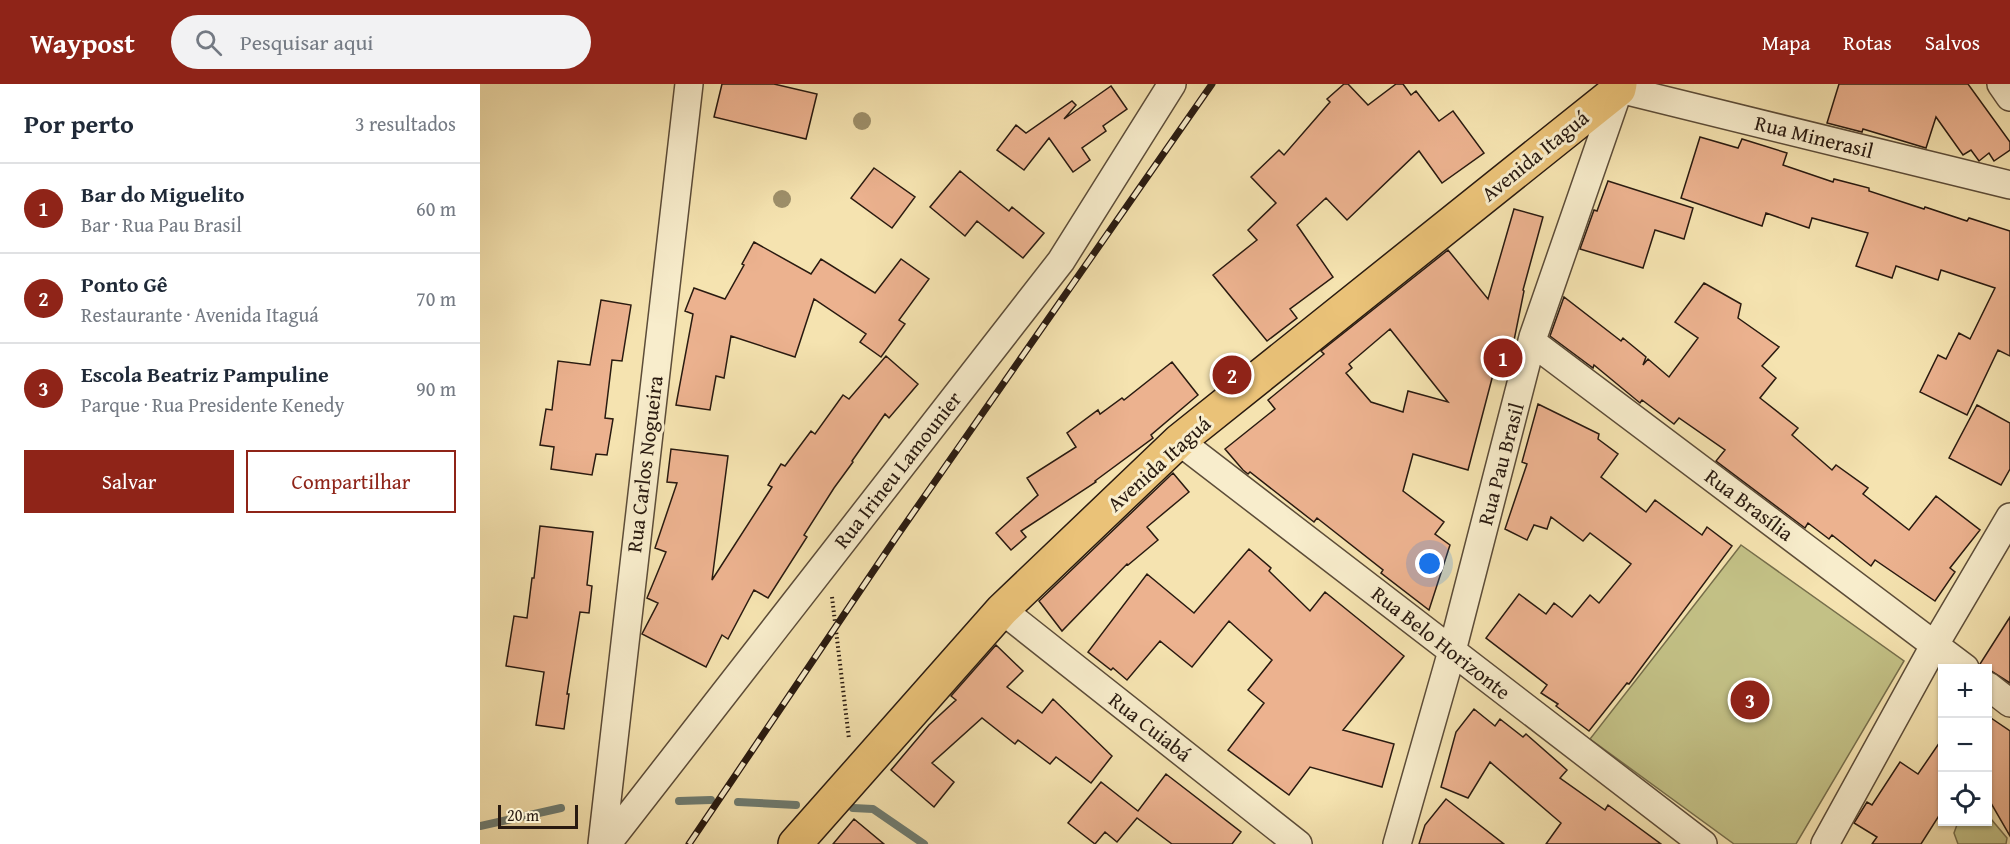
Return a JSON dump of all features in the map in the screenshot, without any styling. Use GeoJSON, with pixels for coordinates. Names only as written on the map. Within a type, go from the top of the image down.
{"type":"FeatureCollection","features":[{"type":"Feature","properties":{"kind":"main road","name":"Avenida Itaguá"},"geometry":{"type":"LineString","coordinates":[[795,844],[1002,610],[1179,441],[1619,86]]}},
{"type":"Feature","properties":{"kind":"street","name":"Rua Carlos Nogueira"},"geometry":{"type":"LineString","coordinates":[[602,844],[689,84]]}},
{"type":"Feature","properties":{"kind":"street","name":"Rua Irineu Lamounier"},"geometry":{"type":"LineString","coordinates":[[607,844],[1061,261],[1172,84]]}},
{"type":"Feature","properties":{"kind":"street"},"geometry":{"type":"LineString","coordinates":[[2001,84],[2010,97]]}},
{"type":"Feature","properties":{"kind":"street","name":"Rua Minerasil"},"geometry":{"type":"LineString","coordinates":[[1619,86],[2010,185]]}},
{"type":"Feature","properties":{"kind":"street","name":"Rua Pau Brasil"},"geometry":{"type":"LineString","coordinates":[[1397,844],[1452,651],[1532,342],[1619,86]]}},
{"type":"Feature","properties":{"kind":"street","name":"Rua Brasília"},"geometry":{"type":"LineString","coordinates":[[1532,342],[1959,664]]}},
{"type":"Feature","properties":{"kind":"street","name":"Rua Belo Horizonte"},"geometry":{"type":"LineString","coordinates":[[1179,441],[1703,844]]}},
{"type":"Feature","properties":{"kind":"street"},"geometry":{"type":"LineString","coordinates":[[1825,844],[1934,645],[2010,517]]}},
{"type":"Feature","properties":{"kind":"street","name":"Rua Cuiabá"},"geometry":{"type":"LineString","coordinates":[[1002,610],[1298,844]]}},
{"type":"Feature","properties":{"kind":"street"},"geometry":{"type":"LineString","coordinates":[[1992,689],[2010,703]]}},
{"type":"Feature","properties":{"kind":"path"},"geometry":{"type":"LineString","coordinates":[[828,561],[854,778]]}},
{"type":"Feature","properties":{"kind":"shaded area"},"geometry":{"type":"Polygon","coordinates":[[[1741,545],[1904,661],[1796,844],[1734,844],[1590,739],[1741,545]]]}},
{"type":"Feature","properties":{"kind":"shaded area"},"geometry":{"type":"Polygon","coordinates":[[[1992,820],[2007,838],[2006,844],[1958,844],[1954,833],[1957,826],[1992,826],[1992,820]]]}},
{"type":"Feature","properties":{"kind":"building"},"geometry":{"type":"Polygon","coordinates":[[[722,84],[774,84],[817,94],[806,139],[714,117],[722,84]]]}},
{"type":"Feature","properties":{"kind":"building"},"geometry":{"type":"Polygon","coordinates":[[[1344,84],[1348,84],[1368,105],[1396,84],[1403,84],[1411,95],[1416,91],[1439,121],[1453,111],[1484,153],[1442,183],[1419,151],[1347,220],[1326,198],[1297,225],[1333,277],[1290,309],[1297,318],[1267,341],[1213,275],[1257,240],[1248,230],[1276,203],[1251,177],[1279,150],[1284,155],[1330,102],[1327,99],[1344,84]]]}},
{"type":"Feature","properties":{"kind":"building"},"geometry":{"type":"Polygon","coordinates":[[[1839,84],[1968,84],[2010,142],[2010,150],[1994,161],[1989,153],[1979,161],[1971,150],[1963,155],[1936,117],[1926,148],[1863,129],[1862,132],[1827,123],[1839,84]]]}},
{"type":"Feature","properties":{"kind":"building"},"geometry":{"type":"Polygon","coordinates":[[[1111,86],[1127,109],[1103,126],[1106,131],[1082,148],[1090,160],[1073,172],[1049,138],[1024,170],[997,150],[1016,125],[1026,133],[1072,101],[1076,105],[1064,119],[1111,86]]]}},
{"type":"Feature","properties":{"kind":"building"},"geometry":{"type":"Polygon","coordinates":[[[1700,137],[1738,148],[1742,139],[1787,153],[1783,165],[1833,182],[1834,179],[1869,188],[1869,191],[1924,209],[1925,207],[1967,221],[1969,218],[2010,231],[2010,356],[1998,350],[1967,415],[1920,392],[1938,355],[1946,359],[1959,333],[1970,339],[1995,288],[1941,270],[1938,280],[1896,266],[1892,278],[1856,266],[1868,233],[1812,218],[1809,228],[1766,213],[1762,226],[1681,198],[1700,137]]]}},
{"type":"Feature","properties":{"kind":"building"},"geometry":{"type":"Polygon","coordinates":[[[874,168],[915,197],[892,228],[851,198],[874,168]]]}},
{"type":"Feature","properties":{"kind":"building"},"geometry":{"type":"Polygon","coordinates":[[[960,171],[1009,211],[1012,207],[1044,233],[1023,258],[977,221],[965,236],[930,207],[960,171]]]}},
{"type":"Feature","properties":{"kind":"building"},"geometry":{"type":"Polygon","coordinates":[[[1608,181],[1693,208],[1684,239],[1655,230],[1643,268],[1580,249],[1594,210],[1597,211],[1608,181]]]}},
{"type":"Feature","properties":{"kind":"building"},"geometry":{"type":"Polygon","coordinates":[[[1514,209],[1543,217],[1523,290],[1508,370],[1495,367],[1468,470],[1413,454],[1403,491],[1444,522],[1435,534],[1450,545],[1429,610],[1381,573],[1383,570],[1317,518],[1314,522],[1250,472],[1248,474],[1225,449],[1275,409],[1268,400],[1324,354],[1321,351],[1448,250],[1488,299],[1514,209]],[[1390,329],[1349,364],[1352,368],[1346,373],[1371,402],[1403,412],[1408,391],[1448,402],[1390,329]]]}},
{"type":"Feature","properties":{"kind":"building"},"geometry":{"type":"Polygon","coordinates":[[[754,242],[811,274],[821,259],[875,293],[901,259],[929,279],[899,320],[905,324],[881,357],[860,342],[866,334],[814,299],[795,357],[731,336],[724,378],[716,376],[710,410],[676,405],[693,314],[685,311],[694,288],[725,299],[754,242]]]}},
{"type":"Feature","properties":{"kind":"building"},"geometry":{"type":"Polygon","coordinates":[[[1704,283],[1741,304],[1738,318],[1779,347],[1762,366],[1776,378],[1760,398],[1798,428],[1792,435],[1832,470],[1836,465],[1868,488],[1863,494],[1909,530],[1936,496],[1980,530],[1950,568],[1955,572],[1935,601],[1875,560],[1871,566],[1832,535],[1829,539],[1808,523],[1805,528],[1716,461],[1725,450],[1679,418],[1674,424],[1642,400],[1640,403],[1594,365],[1593,368],[1550,336],[1564,297],[1621,341],[1623,338],[1646,357],[1643,365],[1648,359],[1669,377],[1698,338],[1675,322],[1704,283]]]}},
{"type":"Feature","properties":{"kind":"building"},"geometry":{"type":"Polygon","coordinates":[[[601,300],[631,305],[622,361],[612,360],[605,418],[613,419],[607,455],[596,454],[592,475],[551,469],[554,447],[540,445],[546,409],[552,410],[558,361],[590,365],[601,300]]]}},
{"type":"Feature","properties":{"kind":"building"},"geometry":{"type":"Polygon","coordinates":[[[886,356],[918,384],[889,418],[885,414],[852,461],[804,535],[807,537],[768,598],[754,590],[728,639],[722,635],[706,667],[642,634],[658,603],[647,598],[666,552],[655,548],[677,483],[667,482],[671,449],[728,456],[712,580],[772,487],[768,485],[781,464],[785,466],[811,431],[815,434],[843,395],[849,399],[886,356]]]}},
{"type":"Feature","properties":{"kind":"building"},"geometry":{"type":"Polygon","coordinates":[[[1172,362],[1198,395],[1151,435],[1153,438],[1096,482],[1021,531],[1026,537],[1011,550],[996,533],[1038,495],[1027,478],[1076,447],[1067,433],[1098,410],[1100,414],[1122,398],[1124,400],[1172,362]]]}},
{"type":"Feature","properties":{"kind":"building"},"geometry":{"type":"Polygon","coordinates":[[[1538,404],[1599,434],[1598,439],[1618,454],[1601,477],[1646,512],[1655,500],[1702,535],[1707,527],[1732,546],[1629,684],[1627,683],[1589,731],[1556,706],[1558,704],[1541,693],[1547,685],[1486,638],[1519,594],[1546,614],[1554,603],[1572,617],[1590,595],[1599,603],[1631,564],[1590,533],[1583,541],[1551,517],[1547,529],[1534,525],[1527,540],[1505,529],[1527,464],[1522,462],[1538,404]]]}},
{"type":"Feature","properties":{"kind":"building"},"geometry":{"type":"Polygon","coordinates":[[[1977,405],[2010,423],[2010,469],[2001,485],[1949,458],[1977,405]]]}},
{"type":"Feature","properties":{"kind":"building"},"geometry":{"type":"Polygon","coordinates":[[[1173,473],[1189,492],[1147,527],[1158,540],[1127,564],[1062,631],[1039,601],[1173,473]]]}},
{"type":"Feature","properties":{"kind":"building"},"geometry":{"type":"Polygon","coordinates":[[[540,526],[593,532],[587,585],[592,586],[589,613],[580,612],[564,729],[536,725],[544,672],[506,666],[514,616],[527,618],[540,526]]]}},
{"type":"Feature","properties":{"kind":"building"},"geometry":{"type":"Polygon","coordinates":[[[1249,549],[1271,568],[1269,571],[1310,611],[1325,592],[1404,656],[1343,730],[1394,744],[1382,787],[1310,767],[1289,795],[1228,750],[1264,703],[1248,690],[1272,660],[1229,621],[1192,667],[1160,641],[1127,680],[1088,652],[1147,574],[1194,613],[1249,549]]]}},
{"type":"Feature","properties":{"kind":"building"},"geometry":{"type":"Polygon","coordinates":[[[2010,617],[2010,683],[1992,672],[1992,664],[1980,664],[2010,617]]]}},
{"type":"Feature","properties":{"kind":"building"},"geometry":{"type":"Polygon","coordinates":[[[996,645],[1023,671],[1007,687],[1042,713],[1053,699],[1112,756],[1091,783],[1056,757],[1050,764],[1018,740],[1015,744],[982,718],[932,763],[954,782],[934,807],[891,770],[929,725],[956,700],[951,696],[996,645]]]}},
{"type":"Feature","properties":{"kind":"building"},"geometry":{"type":"Polygon","coordinates":[[[1474,709],[1495,726],[1500,719],[1523,737],[1526,734],[1567,770],[1560,778],[1605,810],[1608,805],[1661,844],[1546,844],[1561,823],[1490,762],[1468,798],[1441,787],[1456,732],[1474,709]]]}},
{"type":"Feature","properties":{"kind":"building"},"geometry":{"type":"Polygon","coordinates":[[[1992,719],[2010,731],[2010,836],[1992,805],[1992,719]]]}},
{"type":"Feature","properties":{"kind":"building"},"geometry":{"type":"Polygon","coordinates":[[[1938,745],[1938,817],[1921,844],[1872,844],[1877,837],[1854,823],[1867,802],[1872,805],[1900,762],[1918,774],[1938,745]]]}},
{"type":"Feature","properties":{"kind":"building"},"geometry":{"type":"Polygon","coordinates":[[[1166,774],[1241,832],[1232,844],[1172,844],[1137,818],[1117,842],[1105,832],[1095,844],[1068,823],[1101,782],[1138,811],[1166,774]]]}},
{"type":"Feature","properties":{"kind":"building"},"geometry":{"type":"Polygon","coordinates":[[[1446,799],[1504,844],[1419,844],[1425,825],[1446,799]]]}},
{"type":"Feature","properties":{"kind":"building"},"geometry":{"type":"Polygon","coordinates":[[[854,819],[884,844],[833,844],[854,819]]]}},
{"type":"Feature","properties":{"kind":"waterway"},"geometry":{"type":"LineString","coordinates":[[679,801],[711,800]]}},
{"type":"Feature","properties":{"kind":"waterway"},"geometry":{"type":"LineString","coordinates":[[738,802],[796,805]]}},
{"type":"Feature","properties":{"kind":"waterway"},"geometry":{"type":"LineString","coordinates":[[480,826],[561,808]]}},
{"type":"Feature","properties":{"kind":"waterway"},"geometry":{"type":"LineString","coordinates":[[853,808],[873,809],[924,844]]}},
{"type":"Feature","properties":{"kind":"railway"},"geometry":{"type":"LineString","coordinates":[[689,844],[897,536],[1212,84]]}},
{"type":"Feature","properties":{"kind":"place","name":"Bar do Miguelito"},"geometry":{"type":"Point","coordinates":[1503,358]}},
{"type":"Feature","properties":{"kind":"place","name":"Ponto Gê"},"geometry":{"type":"Point","coordinates":[1232,375]}},
{"type":"Feature","properties":{"kind":"place","name":"Escola Beatriz Pampuline"},"geometry":{"type":"Point","coordinates":[1750,700]}}]}
